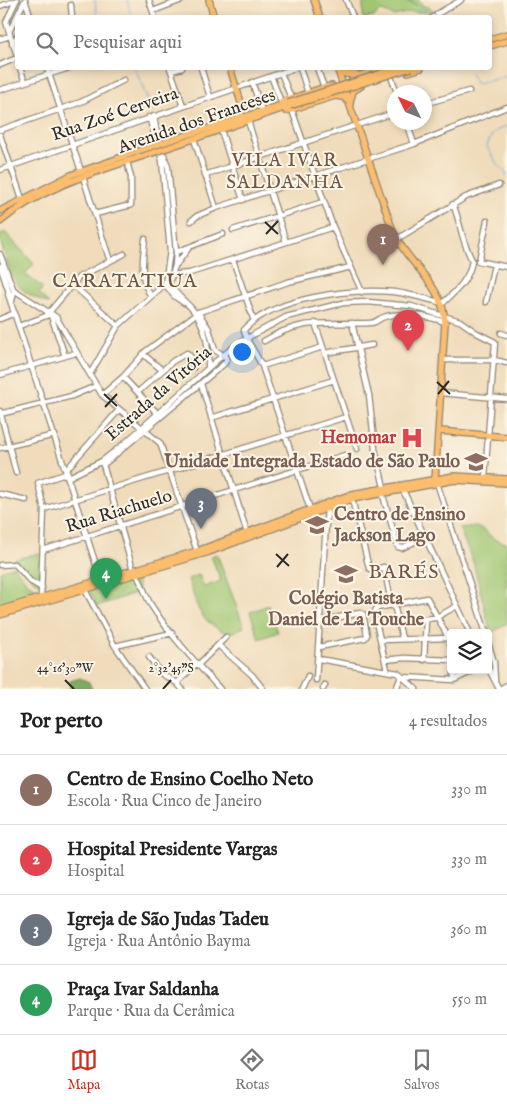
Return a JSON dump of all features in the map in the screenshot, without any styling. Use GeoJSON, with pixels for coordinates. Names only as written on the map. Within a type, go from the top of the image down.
{"type":"FeatureCollection","features":[{"type":"Feature","properties":{"kind":"main road"},"geometry":{"type":"LineString","coordinates":[[209,0],[213,15]]}},
{"type":"Feature","properties":{"kind":"main road"},"geometry":{"type":"LineString","coordinates":[[314,0],[319,15]]}},
{"type":"Feature","properties":{"kind":"main road"},"geometry":{"type":"LineString","coordinates":[[492,38],[507,34]]}},
{"type":"Feature","properties":{"kind":"main road"},"geometry":{"type":"LineString","coordinates":[[492,45],[507,41]]}},
{"type":"Feature","properties":{"kind":"main road"},"geometry":{"type":"LineString","coordinates":[[231,70],[243,109],[237,119]]}},
{"type":"Feature","properties":{"kind":"main road"},"geometry":{"type":"LineString","coordinates":[[330,97],[336,91],[338,70]]}},
{"type":"Feature","properties":{"kind":"main road"},"geometry":{"type":"LineString","coordinates":[[338,70],[397,239],[436,290],[443,304],[445,319],[436,481]]}},
{"type":"Feature","properties":{"kind":"main road"},"geometry":{"type":"LineString","coordinates":[[339,70],[345,74],[360,75]]}},
{"type":"Feature","properties":{"kind":"main road"},"geometry":{"type":"LineString","coordinates":[[359,86],[354,85],[352,80],[360,75],[378,70]]}},
{"type":"Feature","properties":{"kind":"main road","name":"Avenida dos Franceses"},"geometry":{"type":"LineString","coordinates":[[169,144],[194,139],[391,70]]}},
{"type":"Feature","properties":{"kind":"main road","name":"Avenida dos Franceses"},"geometry":{"type":"LineString","coordinates":[[1,211],[22,199],[82,174],[237,119],[405,70]]}},
{"type":"Feature","properties":{"kind":"main road"},"geometry":{"type":"LineString","coordinates":[[350,104],[351,94],[359,86],[414,70]]}},
{"type":"Feature","properties":{"kind":"main road"},"geometry":{"type":"LineString","coordinates":[[290,104],[308,92],[324,87],[334,86],[336,91]]}},
{"type":"Feature","properties":{"kind":"main road"},"geometry":{"type":"LineString","coordinates":[[262,111],[281,102],[290,104],[339,96],[350,104]]}},
{"type":"Feature","properties":{"kind":"main road","name":"Avenida dos Franceses"},"geometry":{"type":"LineString","coordinates":[[1,221],[82,174],[127,162],[151,150]]}},
{"type":"Feature","properties":{"kind":"main road"},"geometry":{"type":"LineString","coordinates":[[440,431],[507,437]]}},
{"type":"Feature","properties":{"kind":"main road"},"geometry":{"type":"LineString","coordinates":[[0,610],[101,580],[209,552],[352,499],[383,490],[436,481],[485,477],[507,478]]}},
{"type":"Feature","properties":{"kind":"main road"},"geometry":{"type":"LineString","coordinates":[[0,615],[85,590],[352,494],[402,488],[436,481],[465,480],[507,483]]}},
{"type":"Feature","properties":{"kind":"street"},"geometry":{"type":"LineString","coordinates":[[15,52],[6,24],[7,18],[17,0]]}},
{"type":"Feature","properties":{"kind":"street"},"geometry":{"type":"LineString","coordinates":[[0,6],[17,0]]}},
{"type":"Feature","properties":{"kind":"street"},"geometry":{"type":"LineString","coordinates":[[25,0],[30,15]]}},
{"type":"Feature","properties":{"kind":"street"},"geometry":{"type":"LineString","coordinates":[[18,15],[25,0]]}},
{"type":"Feature","properties":{"kind":"street"},"geometry":{"type":"LineString","coordinates":[[149,0],[154,15]]}},
{"type":"Feature","properties":{"kind":"street"},"geometry":{"type":"LineString","coordinates":[[153,10],[182,0]]}},
{"type":"Feature","properties":{"kind":"street"},"geometry":{"type":"LineString","coordinates":[[346,0],[352,15]]}},
{"type":"Feature","properties":{"kind":"street"},"geometry":{"type":"LineString","coordinates":[[436,15],[457,1]]}},
{"type":"Feature","properties":{"kind":"street"},"geometry":{"type":"LineString","coordinates":[[70,5],[72,15]]}},
{"type":"Feature","properties":{"kind":"street"},"geometry":{"type":"LineString","coordinates":[[0,39],[9,34],[15,21]]}},
{"type":"Feature","properties":{"kind":"street"},"geometry":{"type":"LineString","coordinates":[[12,44],[15,40]]}},
{"type":"Feature","properties":{"kind":"street"},"geometry":{"type":"LineString","coordinates":[[0,65],[15,58]]}},
{"type":"Feature","properties":{"kind":"street"},"geometry":{"type":"LineString","coordinates":[[22,70],[25,82]]}},
{"type":"Feature","properties":{"kind":"street"},"geometry":{"type":"LineString","coordinates":[[48,70],[110,261]]}},
{"type":"Feature","properties":{"kind":"street"},"geometry":{"type":"LineString","coordinates":[[0,90],[63,70]]}},
{"type":"Feature","properties":{"kind":"street"},"geometry":{"type":"LineString","coordinates":[[171,70],[183,106]]}},
{"type":"Feature","properties":{"kind":"street"},"geometry":{"type":"LineString","coordinates":[[202,70],[210,97]]}},
{"type":"Feature","properties":{"kind":"street","name":"Rua Zoé Cerveira"},"geometry":{"type":"LineString","coordinates":[[0,170],[288,70]]}},
{"type":"Feature","properties":{"kind":"street"},"geometry":{"type":"LineString","coordinates":[[301,70],[308,92]]}},
{"type":"Feature","properties":{"kind":"street"},"geometry":{"type":"LineString","coordinates":[[318,70],[324,87]]}},
{"type":"Feature","properties":{"kind":"street"},"geometry":{"type":"LineString","coordinates":[[281,72],[314,176],[333,227],[362,292]]}},
{"type":"Feature","properties":{"kind":"street"},"geometry":{"type":"LineString","coordinates":[[271,76],[281,102]]}},
{"type":"Feature","properties":{"kind":"street"},"geometry":{"type":"LineString","coordinates":[[391,77],[394,85]]}},
{"type":"Feature","properties":{"kind":"street"},"geometry":{"type":"LineString","coordinates":[[0,130],[61,110],[124,80]]}},
{"type":"Feature","properties":{"kind":"street"},"geometry":{"type":"LineString","coordinates":[[252,82],[262,111]]}},
{"type":"Feature","properties":{"kind":"street"},"geometry":{"type":"LineString","coordinates":[[432,102],[469,90]]}},
{"type":"Feature","properties":{"kind":"street"},"geometry":{"type":"LineString","coordinates":[[191,221],[197,216],[216,208],[414,144],[507,108]]}},
{"type":"Feature","properties":{"kind":"street"},"geometry":{"type":"LineString","coordinates":[[205,175],[387,115]]}},
{"type":"Feature","properties":{"kind":"street"},"geometry":{"type":"LineString","coordinates":[[151,117],[162,156],[171,286],[196,312],[210,332],[215,350],[223,355],[246,338],[286,317],[343,303],[368,302],[411,306],[445,319]]}},
{"type":"Feature","properties":{"kind":"street"},"geometry":{"type":"LineString","coordinates":[[151,117],[167,161],[176,252],[175,266]]}},
{"type":"Feature","properties":{"kind":"street"},"geometry":{"type":"LineString","coordinates":[[248,121],[286,242]]}},
{"type":"Feature","properties":{"kind":"street"},"geometry":{"type":"LineString","coordinates":[[220,130],[243,200]]}},
{"type":"Feature","properties":{"kind":"street"},"geometry":{"type":"LineString","coordinates":[[409,130],[414,144]]}},
{"type":"Feature","properties":{"kind":"street"},"geometry":{"type":"LineString","coordinates":[[0,135],[22,199]]}},
{"type":"Feature","properties":{"kind":"street"},"geometry":{"type":"LineString","coordinates":[[194,139],[216,208]]}},
{"type":"Feature","properties":{"kind":"street"},"geometry":{"type":"LineString","coordinates":[[127,162],[131,177],[131,211]]}},
{"type":"Feature","properties":{"kind":"street"},"geometry":{"type":"LineString","coordinates":[[397,239],[453,204],[499,185]]}},
{"type":"Feature","properties":{"kind":"street"},"geometry":{"type":"LineString","coordinates":[[164,186],[167,186],[170,193]]}},
{"type":"Feature","properties":{"kind":"street"},"geometry":{"type":"LineString","coordinates":[[233,230],[324,202]]}},
{"type":"Feature","properties":{"kind":"street"},"geometry":{"type":"LineString","coordinates":[[310,509],[262,366],[253,347],[246,338],[244,330],[254,321],[285,304],[362,292],[403,293],[443,304],[464,281],[470,271],[472,260],[461,236],[460,220],[453,204]]}},
{"type":"Feature","properties":{"kind":"street"},"geometry":{"type":"LineString","coordinates":[[95,214],[131,205]]}},
{"type":"Feature","properties":{"kind":"street"},"geometry":{"type":"LineString","coordinates":[[479,261],[487,221]]}},
{"type":"Feature","properties":{"kind":"street"},"geometry":{"type":"LineString","coordinates":[[169,277],[190,273],[233,260],[333,227]]}},
{"type":"Feature","properties":{"kind":"street"},"geometry":{"type":"LineString","coordinates":[[176,252],[223,234]]}},
{"type":"Feature","properties":{"kind":"street"},"geometry":{"type":"LineString","coordinates":[[145,239],[143,276],[145,288],[151,296]]}},
{"type":"Feature","properties":{"kind":"street"},"geometry":{"type":"LineString","coordinates":[[90,374],[118,326],[165,284],[188,248]]}},
{"type":"Feature","properties":{"kind":"street"},"geometry":{"type":"LineString","coordinates":[[0,254],[11,292],[12,304],[101,580]]}},
{"type":"Feature","properties":{"kind":"street"},"geometry":{"type":"LineString","coordinates":[[20,326],[49,312],[72,284],[83,274],[124,254]]}},
{"type":"Feature","properties":{"kind":"street"},"geometry":{"type":"LineString","coordinates":[[233,260],[254,321]]}},
{"type":"Feature","properties":{"kind":"street"},"geometry":{"type":"LineString","coordinates":[[472,260],[507,267]]}},
{"type":"Feature","properties":{"kind":"street"},"geometry":{"type":"LineString","coordinates":[[486,302],[494,265]]}},
{"type":"Feature","properties":{"kind":"street"},"geometry":{"type":"LineString","coordinates":[[0,266],[11,292],[32,301],[56,317],[102,395],[162,446],[196,551]]}},
{"type":"Feature","properties":{"kind":"street"},"geometry":{"type":"LineString","coordinates":[[102,395],[123,377],[143,354],[196,312],[288,282],[351,267]]}},
{"type":"Feature","properties":{"kind":"street"},"geometry":{"type":"LineString","coordinates":[[72,284],[118,326]]}},
{"type":"Feature","properties":{"kind":"street"},"geometry":{"type":"LineString","coordinates":[[165,284],[174,296],[188,305]]}},
{"type":"Feature","properties":{"kind":"street"},"geometry":{"type":"LineString","coordinates":[[49,312],[65,356]]}},
{"type":"Feature","properties":{"kind":"street"},"geometry":{"type":"LineString","coordinates":[[196,312],[206,336],[208,368]]}},
{"type":"Feature","properties":{"kind":"street"},"geometry":{"type":"LineString","coordinates":[[0,319],[15,313]]}},
{"type":"Feature","properties":{"kind":"street"},"geometry":{"type":"LineString","coordinates":[[264,341],[289,328],[315,323],[372,323],[383,317],[417,315],[460,320],[477,333],[495,342],[485,477]]}},
{"type":"Feature","properties":{"kind":"street"},"geometry":{"type":"LineString","coordinates":[[315,323],[357,449]]}},
{"type":"Feature","properties":{"kind":"street"},"geometry":{"type":"LineString","coordinates":[[352,323],[356,348],[369,395],[375,449],[383,490],[398,547],[402,548],[424,537]]}},
{"type":"Feature","properties":{"kind":"street"},"geometry":{"type":"LineString","coordinates":[[501,333],[507,336]]}},
{"type":"Feature","properties":{"kind":"street"},"geometry":{"type":"LineString","coordinates":[[325,353],[372,345]]}},
{"type":"Feature","properties":{"kind":"street"},"geometry":{"type":"LineString","coordinates":[[262,366],[323,346]]}},
{"type":"Feature","properties":{"kind":"street"},"geometry":{"type":"LineString","coordinates":[[0,375],[76,353]]}},
{"type":"Feature","properties":{"kind":"street"},"geometry":{"type":"LineString","coordinates":[[138,392],[162,370],[188,353],[193,368]]}},
{"type":"Feature","properties":{"kind":"street"},"geometry":{"type":"LineString","coordinates":[[143,354],[162,370]]}},
{"type":"Feature","properties":{"kind":"street","name":"Estrada da Vitória"},"geometry":{"type":"LineString","coordinates":[[44,509],[38,483],[103,463],[226,363],[227,358],[223,355],[157,413],[144,429]]}},
{"type":"Feature","properties":{"kind":"street"},"geometry":{"type":"LineString","coordinates":[[443,360],[494,360],[507,363]]}},
{"type":"Feature","properties":{"kind":"street"},"geometry":{"type":"LineString","coordinates":[[123,377],[157,413]]}},
{"type":"Feature","properties":{"kind":"street"},"geometry":{"type":"LineString","coordinates":[[211,418],[334,380]]}},
{"type":"Feature","properties":{"kind":"street"},"geometry":{"type":"LineString","coordinates":[[201,384],[247,533]]}},
{"type":"Feature","properties":{"kind":"street"},"geometry":{"type":"LineString","coordinates":[[16,473],[7,446],[0,413],[45,404],[96,386]]}},
{"type":"Feature","properties":{"kind":"street"},"geometry":{"type":"LineString","coordinates":[[441,393],[507,400]]}},
{"type":"Feature","properties":{"kind":"street"},"geometry":{"type":"LineString","coordinates":[[68,473],[118,410]]}},
{"type":"Feature","properties":{"kind":"street"},"geometry":{"type":"LineString","coordinates":[[41,598],[45,549],[44,509],[346,417]]}},
{"type":"Feature","properties":{"kind":"street"},"geometry":{"type":"LineString","coordinates":[[0,448],[55,435]]}},
{"type":"Feature","properties":{"kind":"street","name":"Rua Riachuelo"},"geometry":{"type":"LineString","coordinates":[[45,549],[345,455]]}},
{"type":"Feature","properties":{"kind":"street"},"geometry":{"type":"LineString","coordinates":[[103,463],[135,572],[150,603],[172,633],[220,689]]}},
{"type":"Feature","properties":{"kind":"street"},"geometry":{"type":"LineString","coordinates":[[436,481],[449,531],[483,629]]}},
{"type":"Feature","properties":{"kind":"street"},"geometry":{"type":"LineString","coordinates":[[436,481],[483,629]]}},
{"type":"Feature","properties":{"kind":"street"},"geometry":{"type":"LineString","coordinates":[[402,488],[468,629]]}},
{"type":"Feature","properties":{"kind":"street"},"geometry":{"type":"LineString","coordinates":[[0,494],[26,500]]}},
{"type":"Feature","properties":{"kind":"street"},"geometry":{"type":"LineString","coordinates":[[352,499],[369,568],[384,567],[402,638]]}},
{"type":"Feature","properties":{"kind":"street"},"geometry":{"type":"LineString","coordinates":[[316,680],[319,659],[319,621],[327,508]]}},
{"type":"Feature","properties":{"kind":"street"},"geometry":{"type":"LineString","coordinates":[[1,565],[11,563],[18,566],[30,581],[42,588]]}},
{"type":"Feature","properties":{"kind":"street"},"geometry":{"type":"LineString","coordinates":[[85,590],[115,646],[132,674],[144,689]]}},
{"type":"Feature","properties":{"kind":"street"},"geometry":{"type":"LineString","coordinates":[[387,670],[382,640],[374,613],[377,608],[427,598],[447,634]]}},
{"type":"Feature","properties":{"kind":"street"},"geometry":{"type":"LineString","coordinates":[[398,621],[426,620],[437,617],[457,606]]}},
{"type":"Feature","properties":{"kind":"street"},"geometry":{"type":"LineString","coordinates":[[319,621],[360,612],[363,614],[367,636],[365,638],[319,647]]}},
{"type":"Feature","properties":{"kind":"street"},"geometry":{"type":"LineString","coordinates":[[424,660],[426,620]]}},
{"type":"Feature","properties":{"kind":"street"},"geometry":{"type":"LineString","coordinates":[[115,646],[172,633]]}},
{"type":"Feature","properties":{"kind":"street"},"geometry":{"type":"LineString","coordinates":[[177,683],[226,637]]}},
{"type":"Feature","properties":{"kind":"street"},"geometry":{"type":"LineString","coordinates":[[382,640],[402,638],[447,639]]}},
{"type":"Feature","properties":{"kind":"street"},"geometry":{"type":"LineString","coordinates":[[218,645],[252,675],[262,689]]}},
{"type":"Feature","properties":{"kind":"street"},"geometry":{"type":"LineString","coordinates":[[492,655],[495,681]]}},
{"type":"Feature","properties":{"kind":"street"},"geometry":{"type":"LineString","coordinates":[[149,657],[162,674],[177,683],[182,689]]}},
{"type":"Feature","properties":{"kind":"street"},"geometry":{"type":"LineString","coordinates":[[385,660],[404,658],[447,660]]}},
{"type":"Feature","properties":{"kind":"street"},"geometry":{"type":"LineString","coordinates":[[319,659],[387,670],[400,674],[401,677],[416,689]]}},
{"type":"Feature","properties":{"kind":"street"},"geometry":{"type":"LineString","coordinates":[[454,674],[454,680]]}},
{"type":"Feature","properties":{"kind":"street"},"geometry":{"type":"LineString","coordinates":[[401,677],[454,680],[467,674]]}},
{"type":"Feature","properties":{"kind":"street"},"geometry":{"type":"LineString","coordinates":[[491,674],[500,689],[507,685]]}},
{"type":"Feature","properties":{"kind":"street"},"geometry":{"type":"LineString","coordinates":[[302,689],[308,676]]}},
{"type":"Feature","properties":{"kind":"street"},"geometry":{"type":"LineString","coordinates":[[396,689],[401,677]]}},
{"type":"Feature","properties":{"kind":"green space"},"geometry":{"type":"Polygon","coordinates":[[[363,0],[404,0],[417,5],[405,0],[419,0],[423,6],[429,7],[438,15],[431,15],[427,12],[410,12],[392,15],[382,11],[376,15],[363,15],[363,0]]]}},
{"type":"Feature","properties":{"kind":"green space"},"geometry":{"type":"Polygon","coordinates":[[[5,232],[34,264],[25,274],[43,288],[39,293],[49,304],[26,292],[15,281],[0,241],[0,235],[5,232]]]}},
{"type":"Feature","properties":{"kind":"green space"},"geometry":{"type":"Polygon","coordinates":[[[246,341],[251,345],[228,365],[229,359],[226,354],[246,341]]]}},
{"type":"Feature","properties":{"kind":"green space"},"geometry":{"type":"Polygon","coordinates":[[[476,526],[493,538],[507,543],[507,623],[492,633],[473,562],[459,528],[476,526]]]}},
{"type":"Feature","properties":{"kind":"green space"},"geometry":{"type":"Polygon","coordinates":[[[39,553],[40,583],[34,581],[13,560],[39,553]]]}},
{"type":"Feature","properties":{"kind":"green space"},"geometry":{"type":"Polygon","coordinates":[[[217,554],[244,627],[228,634],[210,623],[200,612],[188,579],[199,575],[204,587],[221,581],[211,556],[217,554]]]}},
{"type":"Feature","properties":{"kind":"green space"},"geometry":{"type":"Polygon","coordinates":[[[14,566],[27,583],[38,589],[39,594],[0,607],[0,571],[14,566]]]}},
{"type":"Feature","properties":{"kind":"green space"},"geometry":{"type":"Polygon","coordinates":[[[136,578],[139,592],[97,606],[90,591],[136,578]]]}},
{"type":"Feature","properties":{"kind":"green space"},"geometry":{"type":"Polygon","coordinates":[[[268,605],[278,632],[259,639],[250,612],[268,605]]]}},
{"type":"Feature","properties":{"kind":"green space"},"geometry":{"type":"Polygon","coordinates":[[[80,678],[89,682],[92,689],[70,689],[70,681],[80,678]]]}},
{"type":"Feature","properties":{"kind":"waterway"},"geometry":{"type":"LineString","coordinates":[[95,0],[97,15]]}},
{"type":"Feature","properties":{"kind":"waterway"},"geometry":{"type":"LineString","coordinates":[[127,0],[131,15]]}},
{"type":"Feature","properties":{"kind":"waterway"},"geometry":{"type":"LineString","coordinates":[[418,5],[432,15]]}},
{"type":"Feature","properties":{"kind":"waterway"},"geometry":{"type":"LineString","coordinates":[[136,70],[152,111]]}},
{"type":"Feature","properties":{"kind":"waterway"},"geometry":{"type":"LineString","coordinates":[[470,73],[478,84],[507,76]]}},
{"type":"Feature","properties":{"kind":"waterway"},"geometry":{"type":"LineString","coordinates":[[507,126],[499,129],[494,134],[487,147],[507,176]]}},
{"type":"Feature","properties":{"kind":"place","name":"Centro de Ensino Coelho Neto"},"geometry":{"type":"Point","coordinates":[383,265]}},
{"type":"Feature","properties":{"kind":"place","name":"Hospital Presidente Vargas"},"geometry":{"type":"Point","coordinates":[408,351]}},
{"type":"Feature","properties":{"kind":"place","name":"Hemomar"},"geometry":{"type":"Point","coordinates":[412,438]}},
{"type":"Feature","properties":{"kind":"place","name":"Unidade Integrada Estado de São Paulo"},"geometry":{"type":"Point","coordinates":[476,462]}},
{"type":"Feature","properties":{"kind":"place","name":"Centro de Ensino Jackson Lago"},"geometry":{"type":"Point","coordinates":[317,525]}},
{"type":"Feature","properties":{"kind":"place","name":"Igreja de São Judas Tadeu"},"geometry":{"type":"Point","coordinates":[201,529]}},
{"type":"Feature","properties":{"kind":"place","name":"Colégio Batista Daniel de La Touche"},"geometry":{"type":"Point","coordinates":[346,574]}},
{"type":"Feature","properties":{"kind":"place","name":"Praça Ivar Saldanha"},"geometry":{"type":"Point","coordinates":[106,599]}},
{"type":"Feature","properties":{"kind":"district","name":"VILA IVAR SALDANHA"},"geometry":{"type":"Point","coordinates":[285,172]}},
{"type":"Feature","properties":{"kind":"district","name":"CARATATIUA"},"geometry":{"type":"Point","coordinates":[125,281]}},
{"type":"Feature","properties":{"kind":"district","name":"BARÉS"},"geometry":{"type":"Point","coordinates":[404,572]}}]}
